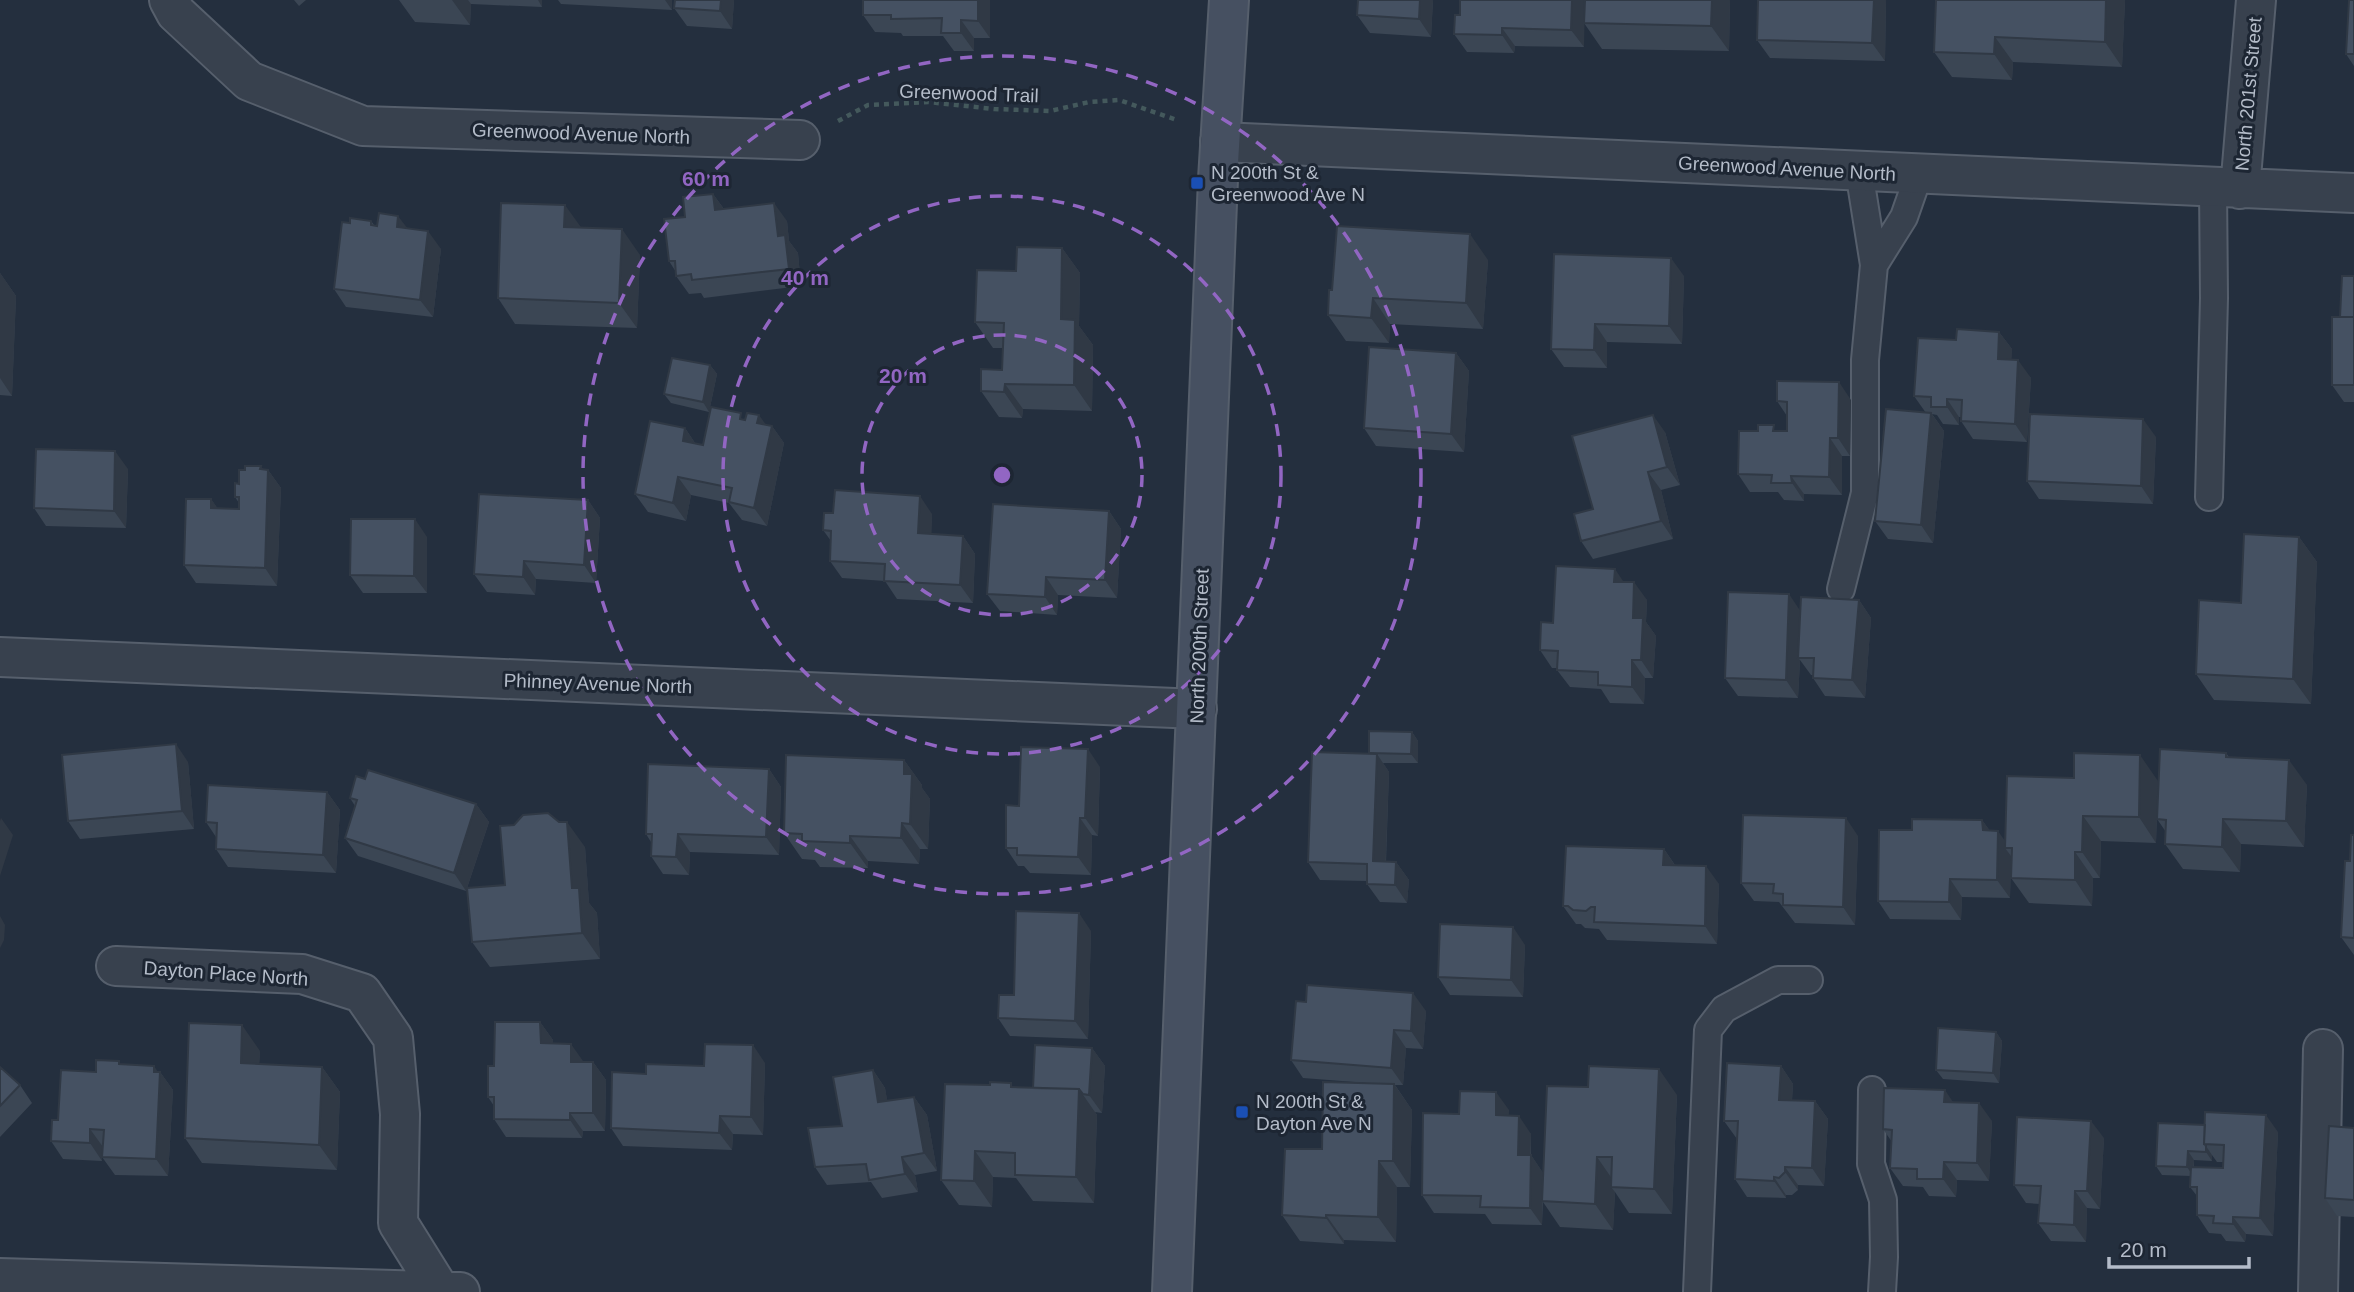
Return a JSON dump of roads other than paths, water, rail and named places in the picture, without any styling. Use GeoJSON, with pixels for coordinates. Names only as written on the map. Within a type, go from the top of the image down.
{"type":"FeatureCollection","features":[{"type":"Feature","properties":{"kind":"street","name":"Greenwood Avenue North"},"geometry":{"type":"LineString","coordinates":[[169,0],[176,13],[249,81],[363,126],[800,140]]}},
{"type":"Feature","properties":{"kind":"street","name":"North 200th Street"},"geometry":{"type":"LineString","coordinates":[[1172,1292],[1220,142],[1230,0]]}},
{"type":"Feature","properties":{"kind":"street","name":"North 201st Street"},"geometry":{"type":"LineString","coordinates":[[2227,188],[2256,0]]}},
{"type":"Feature","properties":{"kind":"street","name":"Greenwood Avenue North"},"geometry":{"type":"LineString","coordinates":[[1220,142],[2354,193]]}},
{"type":"Feature","properties":{"kind":"street","name":"Phinney Avenue North"},"geometry":{"type":"LineString","coordinates":[[0,657],[1197,709]]}},
{"type":"Feature","properties":{"kind":"street","name":"Dayton Place North"},"geometry":{"type":"LineString","coordinates":[[116,966],[302,974],[362,993],[393,1038],[400,1114],[398,1223],[449,1292]]}},
{"type":"Feature","properties":{"kind":"street"},"geometry":{"type":"LineString","coordinates":[[2318,1292],[2323,1049]]}},
{"type":"Feature","properties":{"kind":"street"},"geometry":{"type":"LineString","coordinates":[[0,1278],[201,1288],[449,1292]]}},
{"type":"Feature","properties":{"kind":"lane"},"geometry":{"type":"LineString","coordinates":[[1841,589],[1865,493],[1865,359],[1874,265],[1859,171]]}},
{"type":"Feature","properties":{"kind":"lane"},"geometry":{"type":"LineString","coordinates":[[1874,265],[1904,217],[1919,174]]}},
{"type":"Feature","properties":{"kind":"lane"},"geometry":{"type":"LineString","coordinates":[[2209,496],[2214,298],[2227,188]]}},
{"type":"Feature","properties":{"kind":"lane"},"geometry":{"type":"LineString","coordinates":[[1698,1292],[1708,1030],[1724,1010],[1778,980],[1809,980]]}},
{"type":"Feature","properties":{"kind":"lane"},"geometry":{"type":"LineString","coordinates":[[1872,1090],[1871,1164],[1883,1200],[1882,1292]]}},
{"type":"Feature","properties":{"kind":"place","name":"N 200th St & Greenwood Ave N"},"geometry":{"type":"Point","coordinates":[1197,183]}},
{"type":"Feature","properties":{"kind":"place","name":"N 200th St & Dayton Ave N"},"geometry":{"type":"Point","coordinates":[1242,1112]}}]}
